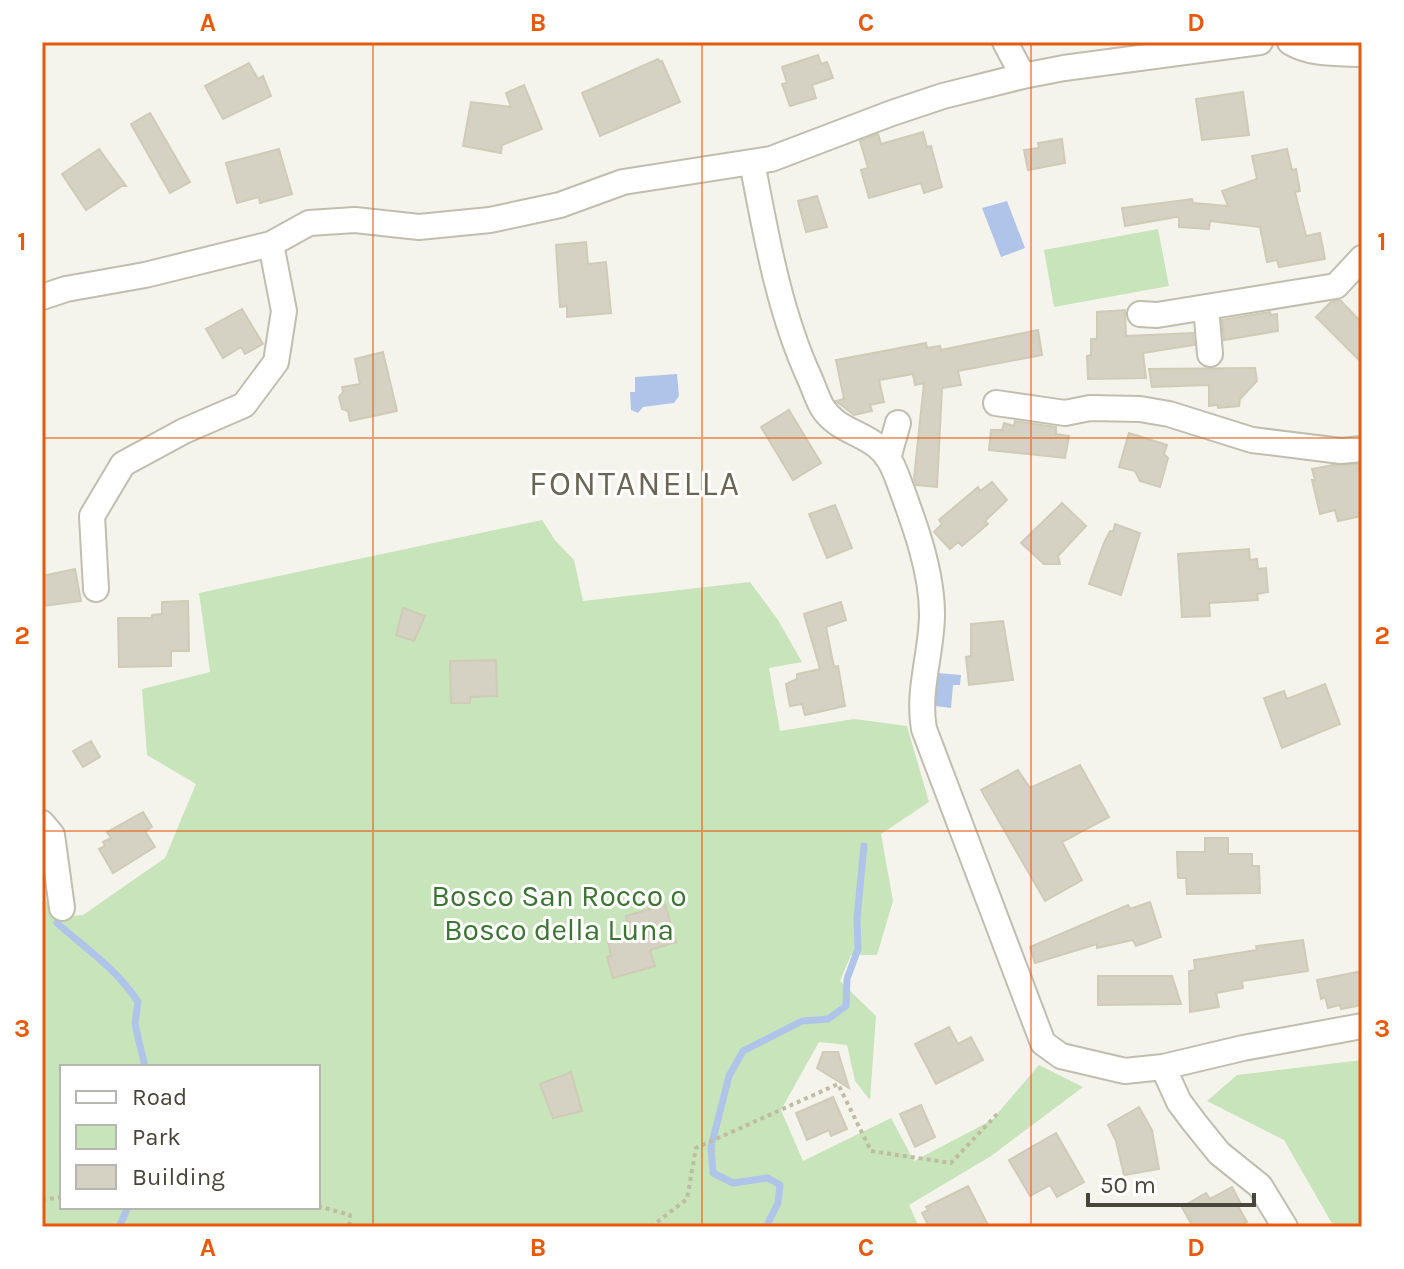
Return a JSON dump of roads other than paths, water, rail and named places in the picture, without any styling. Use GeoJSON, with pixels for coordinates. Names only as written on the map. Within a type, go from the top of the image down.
{"type":"FeatureCollection","features":[{"type":"Feature","properties":{"kind":"street"},"geometry":{"type":"LineString","coordinates":[[1005,42],[1023,76]]}},
{"type":"Feature","properties":{"kind":"street"},"geometry":{"type":"LineString","coordinates":[[42,297],[271,244],[309,223],[355,220],[419,227],[490,220],[560,205],[623,182],[771,159],[943,96],[1023,76],[1260,42]]}},
{"type":"Feature","properties":{"kind":"street"},"geometry":{"type":"LineString","coordinates":[[1290,42],[1321,53],[1362,54]]}},
{"type":"Feature","properties":{"kind":"street"},"geometry":{"type":"LineString","coordinates":[[752,162],[768,243],[794,340],[823,408],[840,425],[889,455],[917,536],[928,578],[932,613],[921,711],[924,729],[1043,1043],[1061,1056],[1125,1071],[1163,1067],[1243,1048],[1362,1026]]}},
{"type":"Feature","properties":{"kind":"street"},"geometry":{"type":"LineString","coordinates":[[96,589],[92,516],[123,464],[184,431],[244,405],[276,362],[284,311],[271,244]]}},
{"type":"Feature","properties":{"kind":"street"},"geometry":{"type":"LineString","coordinates":[[1140,314],[1157,315],[1336,286],[1362,258]]}},
{"type":"Feature","properties":{"kind":"street"},"geometry":{"type":"LineString","coordinates":[[1206,307],[1210,354]]}},
{"type":"Feature","properties":{"kind":"street"},"geometry":{"type":"LineString","coordinates":[[996,403],[1065,413],[1090,408],[1140,409],[1169,414],[1252,440],[1341,451],[1362,449]]}},
{"type":"Feature","properties":{"kind":"street"},"geometry":{"type":"LineString","coordinates":[[889,455],[898,423]]}},
{"type":"Feature","properties":{"kind":"street"},"geometry":{"type":"LineString","coordinates":[[42,823],[52,835],[62,908]]}},
{"type":"Feature","properties":{"kind":"street"},"geometry":{"type":"LineString","coordinates":[[1163,1067],[1179,1102],[1194,1122],[1219,1153],[1260,1186],[1285,1227]]}},
{"type":"Feature","properties":{"kind":"water"},"geometry":{"type":"Polygon","coordinates":[[[1007,201],[1025,248],[1001,257],[982,208],[1007,201]]]}},
{"type":"Feature","properties":{"kind":"water"},"geometry":{"type":"Polygon","coordinates":[[[677,374],[679,396],[674,403],[643,407],[638,413],[631,410],[630,392],[635,392],[635,377],[677,374]]]}},
{"type":"Feature","properties":{"kind":"water"},"geometry":{"type":"Polygon","coordinates":[[[938,673],[961,675],[960,685],[953,685],[951,708],[935,706],[938,673]]]}},
{"type":"Feature","properties":{"kind":"waterway"},"geometry":{"type":"LineString","coordinates":[[766,1227],[778,1203],[780,1185],[768,1178],[733,1183],[713,1173],[711,1147],[729,1076],[743,1051],[802,1021],[828,1019],[846,1006],[847,979],[858,949],[857,918],[864,846]]}},
{"type":"Feature","properties":{"kind":"waterway"},"geometry":{"type":"LineString","coordinates":[[57,923],[111,969],[138,1002],[135,1024],[145,1065]]}},
{"type":"Feature","properties":{"kind":"waterway"},"geometry":{"type":"LineString","coordinates":[[119,1227],[127,1209]]}},
{"type":"Feature","properties":{"kind":"district","name":"FONTANELLA"},"geometry":{"type":"Point","coordinates":[635,484]}},
{"type":"Feature","properties":{"kind":"park label","name":"Bosco San Rocco o Bosco della Luna"},"geometry":{"type":"Point","coordinates":[559,913]}}]}
